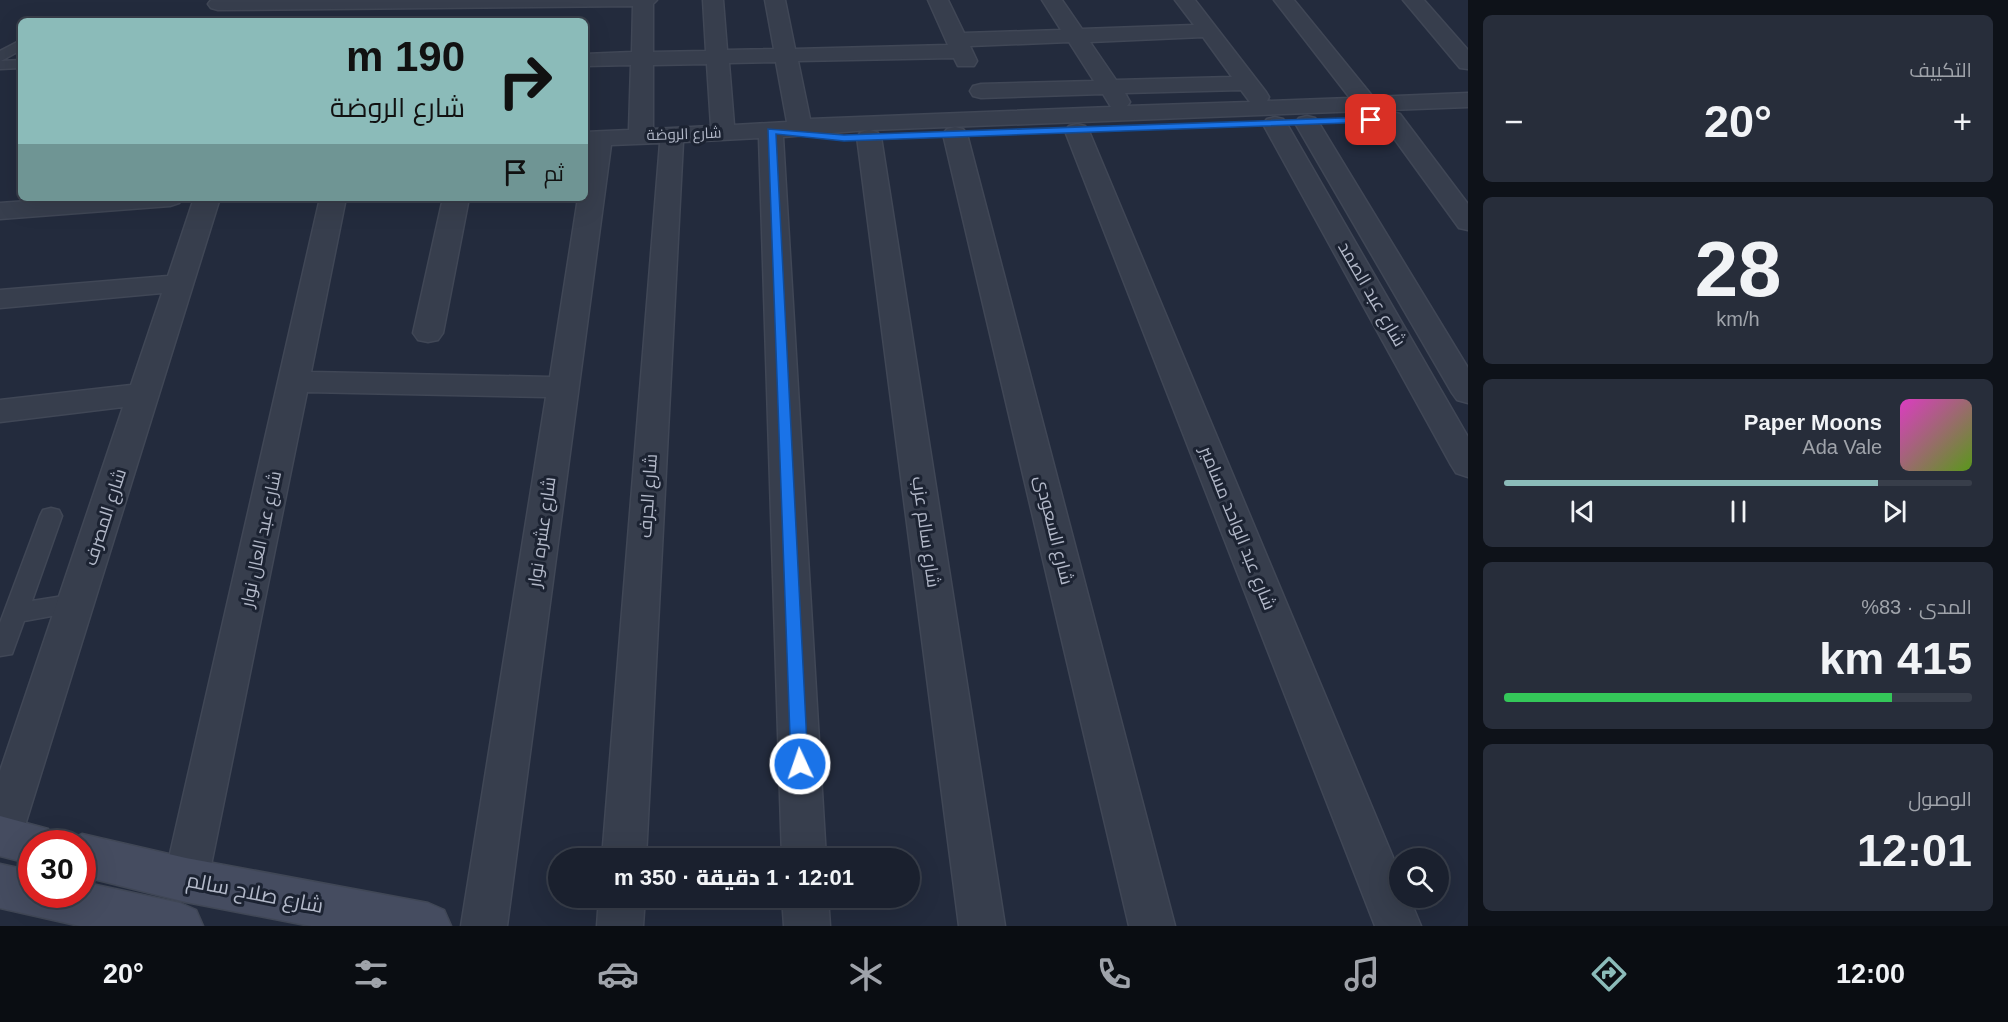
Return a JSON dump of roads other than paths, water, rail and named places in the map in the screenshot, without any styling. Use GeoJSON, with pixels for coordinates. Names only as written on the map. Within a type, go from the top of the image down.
{"type":"FeatureCollection","features":[{"type":"Feature","properties":{"kind":"main road"},"geometry":{"type":"LineString","coordinates":[[0,836],[18,840]]}},
{"type":"Feature","properties":{"kind":"main road","name":"شارع صلاح سالم"},"geometry":{"type":"LineString","coordinates":[[96,858],[186,880],[428,926]]}},
{"type":"Feature","properties":{"kind":"main road"},"geometry":{"type":"LineString","coordinates":[[0,886],[18,890]]}},
{"type":"Feature","properties":{"kind":"main road"},"geometry":{"type":"LineString","coordinates":[[96,907],[180,926]]}},
{"type":"Feature","properties":{"kind":"street"},"geometry":{"type":"LineString","coordinates":[[215,8],[407,12],[583,0],[645,0]]}},
{"type":"Feature","properties":{"kind":"street"},"geometry":{"type":"LineString","coordinates":[[581,18],[583,0]]}},
{"type":"Feature","properties":{"kind":"street","name":"شارع الجرف"},"geometry":{"type":"LineString","coordinates":[[624,848],[656,135],[642,58],[645,0]]}},
{"type":"Feature","properties":{"kind":"street"},"geometry":{"type":"LineString","coordinates":[[713,0],[723,133]]}},
{"type":"Feature","properties":{"kind":"street"},"geometry":{"type":"LineString","coordinates":[[775,0],[786,55],[785,129],[804,848]]}},
{"type":"Feature","properties":{"kind":"street"},"geometry":{"type":"LineString","coordinates":[[938,0],[996,118]]}},
{"type":"Feature","properties":{"kind":"street"},"geometry":{"type":"LineString","coordinates":[[1052,0],[1126,113]]}},
{"type":"Feature","properties":{"kind":"street","name":"شارع عبد الصمد"},"geometry":{"type":"LineString","coordinates":[[1185,0],[1271,116],[1468,465]]}},
{"type":"Feature","properties":{"kind":"street"},"geometry":{"type":"LineString","coordinates":[[1284,0],[1367,104]]}},
{"type":"Feature","properties":{"kind":"street"},"geometry":{"type":"LineString","coordinates":[[1413,0],[1468,63]]}},
{"type":"Feature","properties":{"kind":"street"},"geometry":{"type":"LineString","coordinates":[[588,60],[786,55],[1075,36],[1209,32]]}},
{"type":"Feature","properties":{"kind":"street"},"geometry":{"type":"LineString","coordinates":[[981,91],[1247,83]]}},
{"type":"Feature","properties":{"kind":"street","name":"شارع الروضة"},"geometry":{"type":"LineString","coordinates":[[785,129],[825,137],[1077,130],[1271,116],[1367,104],[1468,100]]}},
{"type":"Feature","properties":{"kind":"street","name":"شارع الروضة"},"geometry":{"type":"LineString","coordinates":[[593,138],[1126,113],[1271,116],[1307,123],[1468,116]]}},
{"type":"Feature","properties":{"kind":"street"},"geometry":{"type":"LineString","coordinates":[[1392,119],[1460,199],[1468,222]]}},
{"type":"Feature","properties":{"kind":"street","name":"شارع عبد الصمد"},"geometry":{"type":"LineString","coordinates":[[1307,123],[1468,393]]}},
{"type":"Feature","properties":{"kind":"street","name":"شارع عبد الواحد مسامير"},"geometry":{"type":"LineString","coordinates":[[1077,130],[1398,926]]}},
{"type":"Feature","properties":{"kind":"street","name":"شارع السعودى"},"geometry":{"type":"LineString","coordinates":[[955,134],[1152,926]]}},
{"type":"Feature","properties":{"kind":"street","name":"شارع سالم عزب"},"geometry":{"type":"LineString","coordinates":[[869,137],[982,926]]}},
{"type":"Feature","properties":{"kind":"street","name":"شارع عشره نوار"},"geometry":{"type":"LineString","coordinates":[[588,180],[593,138]]}},
{"type":"Feature","properties":{"kind":"street"},"geometry":{"type":"LineString","coordinates":[[0,196],[18,194]]}},
{"type":"Feature","properties":{"kind":"street"},"geometry":{"type":"LineString","coordinates":[[0,211],[131,201]]}},
{"type":"Feature","properties":{"kind":"street","name":"شارع المصرف"},"geometry":{"type":"LineString","coordinates":[[0,836],[206,201]]}},
{"type":"Feature","properties":{"kind":"street","name":"شارع عبد العال نوار"},"geometry":{"type":"LineString","coordinates":[[186,880],[332,201]]}},
{"type":"Feature","properties":{"kind":"street"},"geometry":{"type":"LineString","coordinates":[[428,333],[455,201]]}},
{"type":"Feature","properties":{"kind":"street","name":"شارع عشره نوار"},"geometry":{"type":"LineString","coordinates":[[484,926],[563,387],[585,201]]}},
{"type":"Feature","properties":{"kind":"street"},"geometry":{"type":"LineString","coordinates":[[0,299],[181,283]]}},
{"type":"Feature","properties":{"kind":"street"},"geometry":{"type":"LineString","coordinates":[[295,382],[563,387]]}},
{"type":"Feature","properties":{"kind":"street"},"geometry":{"type":"LineString","coordinates":[[0,411],[145,394]]}},
{"type":"Feature","properties":{"kind":"street"},"geometry":{"type":"LineString","coordinates":[[620,926],[621,908]]}},
{"type":"Feature","properties":{"kind":"street"},"geometry":{"type":"LineString","coordinates":[[806,908],[807,926]]}},
{"type":"Feature","properties":{"kind":"lane"},"geometry":{"type":"LineString","coordinates":[[2,53],[18,45]]}},
{"type":"Feature","properties":{"kind":"lane"},"geometry":{"type":"LineString","coordinates":[[0,65],[18,64]]}},
{"type":"Feature","properties":{"kind":"lane"},"geometry":{"type":"LineString","coordinates":[[3,647],[51,516]]}},
{"type":"Feature","properties":{"kind":"lane"},"geometry":{"type":"LineString","coordinates":[[15,613],[76,603]]}}]}
